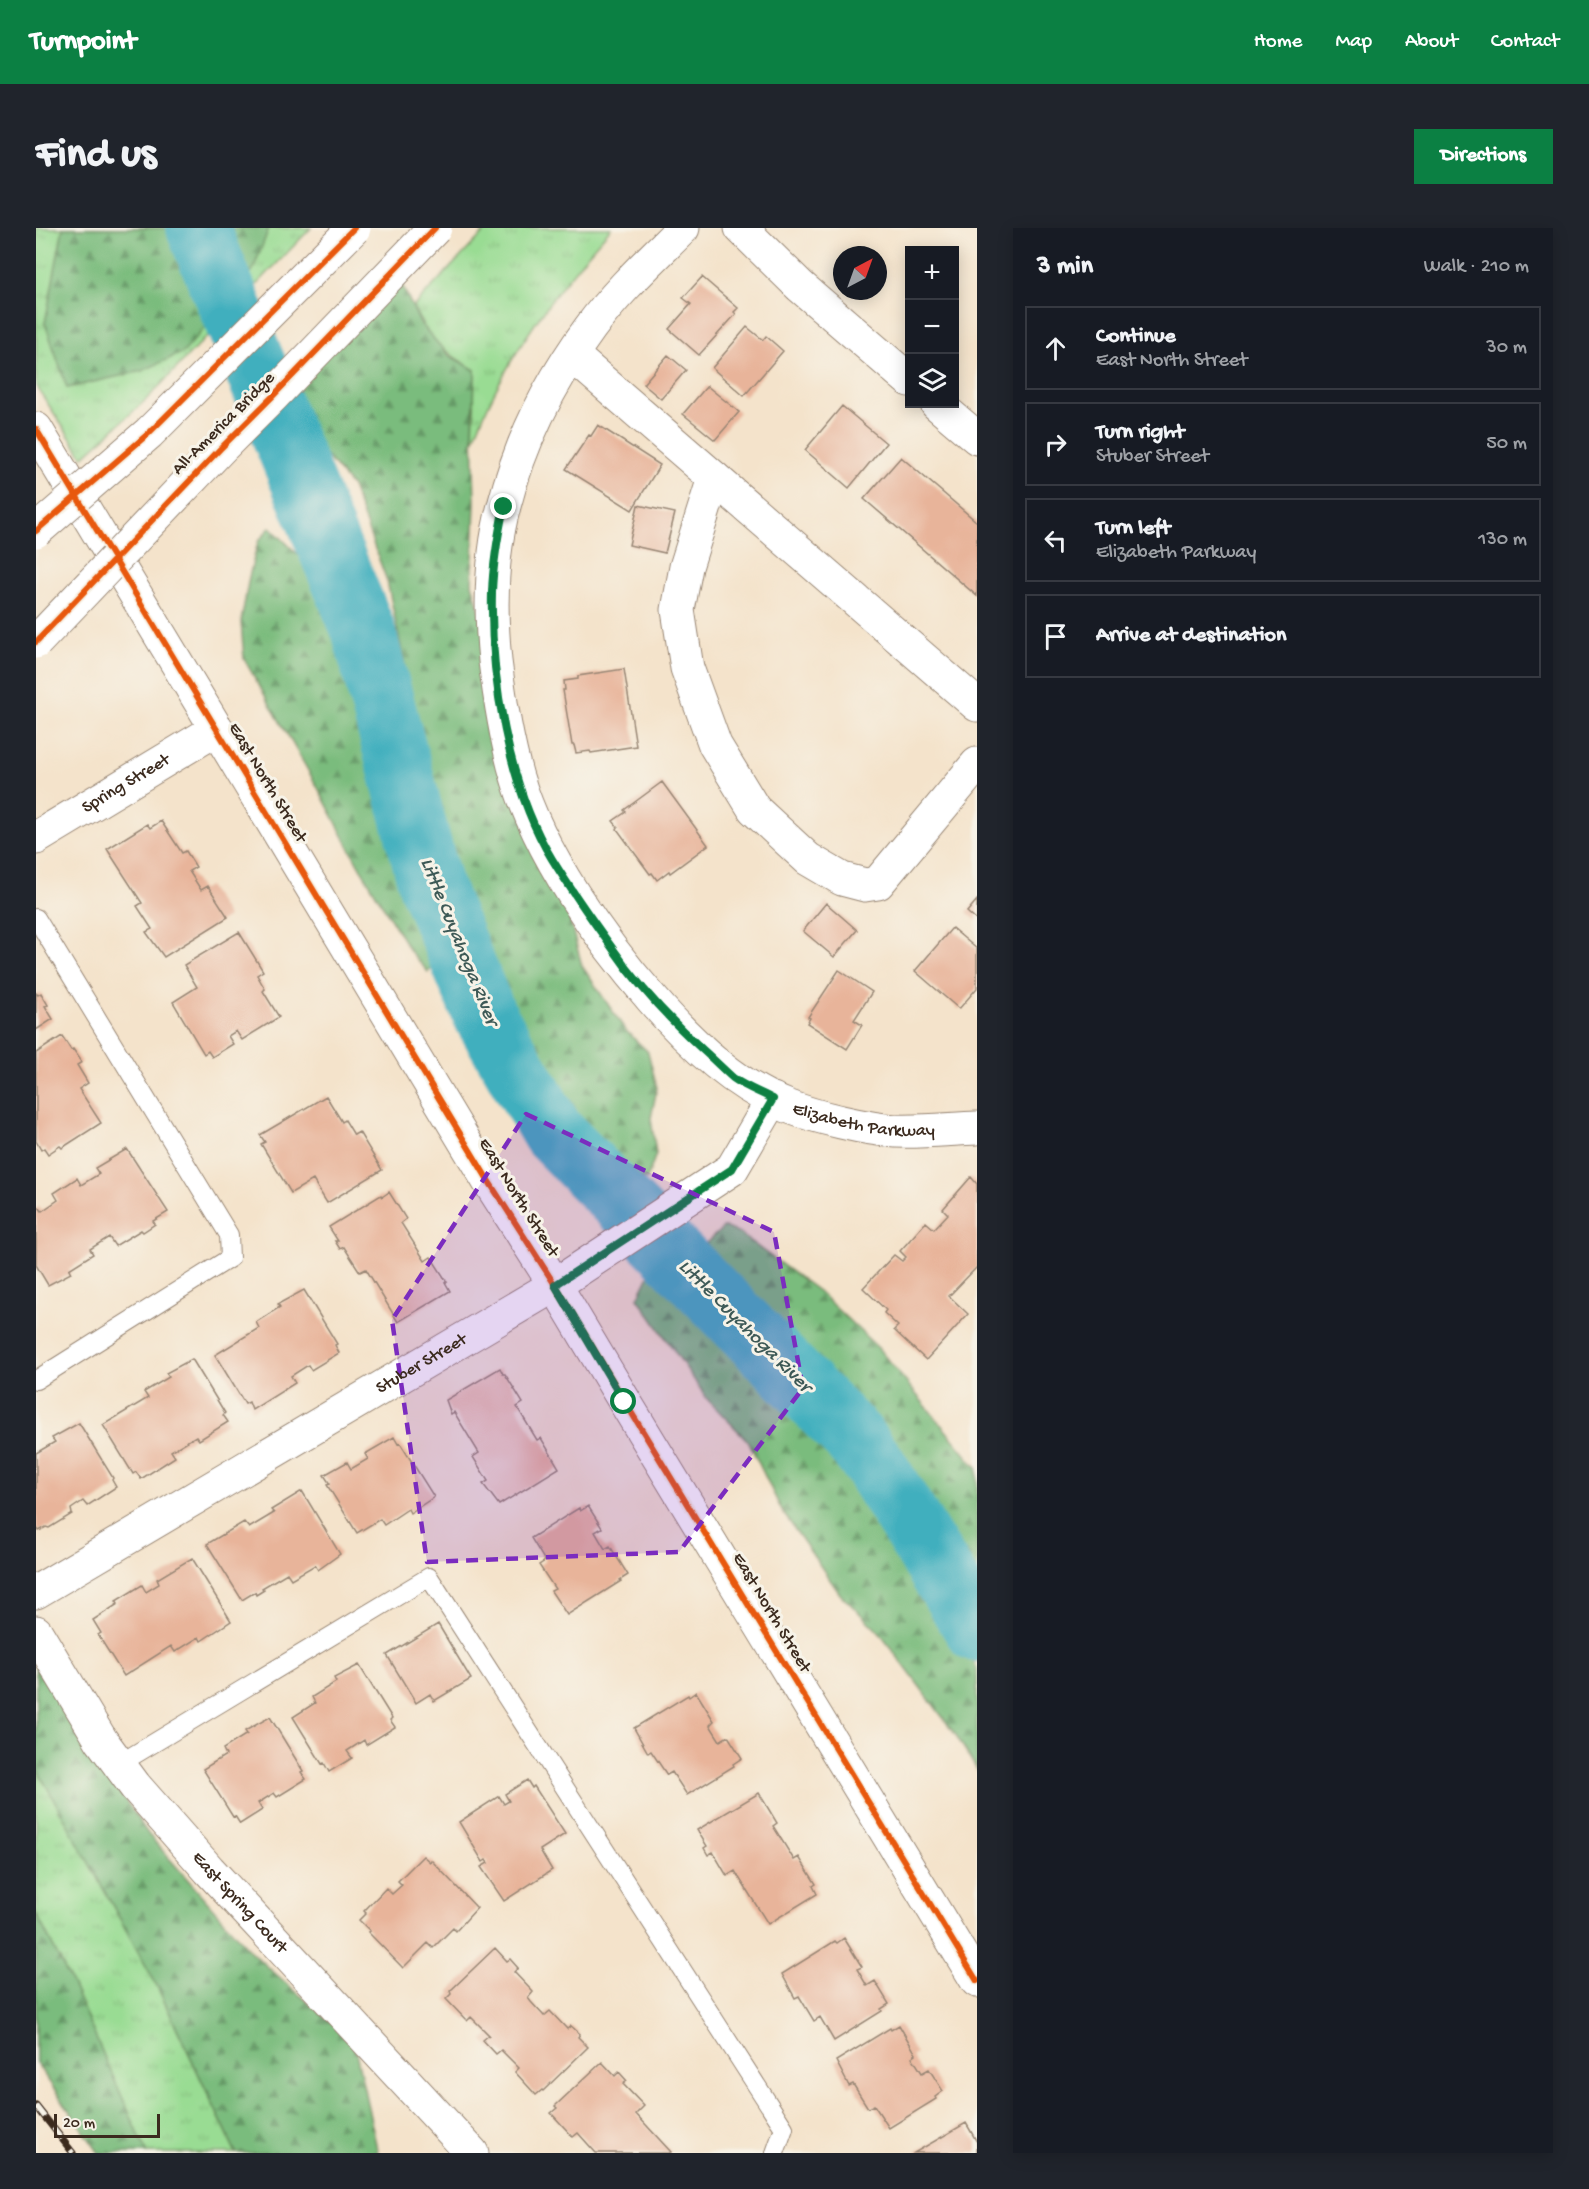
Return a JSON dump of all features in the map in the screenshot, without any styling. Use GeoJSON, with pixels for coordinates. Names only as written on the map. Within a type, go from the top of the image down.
{"type":"FeatureCollection","features":[{"type":"Feature","properties":{"kind":"street"},"geometry":{"type":"LineString","coordinates":[[36,531],[149,433],[354,228]]}},
{"type":"Feature","properties":{"kind":"street","name":"All-America Bridge"},"geometry":{"type":"LineString","coordinates":[[36,642],[220,448],[435,228]]}},
{"type":"Feature","properties":{"kind":"street","name":"Elizabeth Parkway"},"geometry":{"type":"LineString","coordinates":[[683,228],[628,284],[590,328],[572,355],[534,422],[522,449],[504,507],[496,545],[492,592],[492,633],[500,708],[518,779],[538,832],[552,858],[632,977],[669,1019],[734,1079],[785,1106],[833,1120],[895,1131],[977,1128]]}},
{"type":"Feature","properties":{"kind":"street"},"geometry":{"type":"LineString","coordinates":[[741,228],[800,286],[905,377]]}},
{"type":"Feature","properties":{"kind":"street"},"geometry":{"type":"LineString","coordinates":[[572,355],[977,705]]}},
{"type":"Feature","properties":{"kind":"street"},"geometry":{"type":"LineString","coordinates":[[942,408],[977,438]]}},
{"type":"Feature","properties":{"kind":"street","name":"East North Street"},"geometry":{"type":"LineString","coordinates":[[36,429],[488,1180],[555,1285],[977,1981]]}},
{"type":"Feature","properties":{"kind":"street"},"geometry":{"type":"LineString","coordinates":[[714,478],[686,567],[678,610],[687,668],[714,745],[754,809],[808,859],[842,879],[865,885],[878,883],[977,764]]}},
{"type":"Feature","properties":{"kind":"street","name":"Spring Street"},"geometry":{"type":"LineString","coordinates":[[36,838],[217,729]]}},
{"type":"Feature","properties":{"kind":"street","name":"Stuber Street"},"geometry":{"type":"LineString","coordinates":[[36,1592],[555,1285],[732,1169],[773,1099]]}},
{"type":"Feature","properties":{"kind":"street","name":"East Spring Court"},"geometry":{"type":"LineString","coordinates":[[36,1632],[101,1740],[171,1829],[200,1857],[209,1870],[472,2153]]}},
{"type":"Feature","properties":{"kind":"lane"},"geometry":{"type":"LineString","coordinates":[[36,918],[229,1235],[230,1258],[36,1380]]}},
{"type":"Feature","properties":{"kind":"lane"},"geometry":{"type":"LineString","coordinates":[[119,1764],[429,1577],[784,2128],[776,2153]]}},
{"type":"Feature","properties":{"kind":"highlighted area"},"geometry":{"type":"Polygon","coordinates":[[[526,1114],[774,1232],[803,1388],[679,1552],[427,1562],[392,1320],[526,1114]]]}},
{"type":"Feature","properties":{"kind":"green space"},"geometry":{"type":"Polygon","coordinates":[[[36,228],[311,228],[149,397],[83,457],[36,386],[36,228]]]}},
{"type":"Feature","properties":{"kind":"green space"},"geometry":{"type":"Polygon","coordinates":[[[63,228],[269,228],[253,270],[184,352],[142,371],[67,388],[45,323],[63,228]]]}},
{"type":"Feature","properties":{"kind":"green space"},"geometry":{"type":"Polygon","coordinates":[[[488,228],[611,228],[550,302],[514,356],[485,412],[473,442],[475,370],[431,337],[413,307],[488,228]]]}},
{"type":"Feature","properties":{"kind":"green space"},"geometry":{"type":"Polygon","coordinates":[[[395,270],[420,323],[448,355],[475,370],[473,432],[475,502],[472,584],[555,864],[582,966],[626,1031],[648,1052],[657,1088],[651,1118],[656,1154],[647,1179],[627,1174],[569,1130],[486,984],[468,911],[427,812],[406,705],[405,665],[387,581],[352,487],[299,423],[273,396],[395,270]]]}},
{"type":"Feature","properties":{"kind":"green space"},"geometry":{"type":"Polygon","coordinates":[[[270,527],[312,568],[347,614],[371,723],[372,769],[407,889],[427,931],[433,950],[433,967],[428,972],[410,951],[358,864],[318,788],[244,659],[241,622],[249,577],[258,542],[270,527]]]}},
{"type":"Feature","properties":{"kind":"green space"},"geometry":{"type":"Polygon","coordinates":[[[724,1227],[740,1234],[818,1291],[878,1348],[977,1468],[977,1596],[907,1500],[842,1395],[752,1301],[706,1243],[724,1227]]]}},
{"type":"Feature","properties":{"kind":"green space"},"geometry":{"type":"Polygon","coordinates":[[[652,1269],[685,1295],[754,1358],[829,1432],[872,1485],[900,1541],[968,1647],[977,1670],[977,1770],[956,1735],[878,1631],[840,1594],[782,1511],[748,1441],[708,1400],[638,1298],[652,1269]]]}},
{"type":"Feature","properties":{"kind":"green space"},"geometry":{"type":"Polygon","coordinates":[[[36,1666],[148,1834],[252,1953],[354,2043],[378,2153],[236,2153],[156,1984],[36,1767],[36,1666]]]}},
{"type":"Feature","properties":{"kind":"green space"},"geometry":{"type":"Polygon","coordinates":[[[36,1767],[156,1984],[236,2153],[147,2153],[72,1984],[36,1913],[36,1767]]]}},
{"type":"Feature","properties":{"kind":"green space"},"geometry":{"type":"Polygon","coordinates":[[[36,1913],[72,1984],[147,2153],[99,2153],[36,2063],[36,1913]]]}},
{"type":"Feature","properties":{"kind":"building"},"geometry":{"type":"Polygon","coordinates":[[[702,277],[738,308],[734,312],[736,314],[699,355],[669,329],[691,304],[683,298],[702,277]]]}},
{"type":"Feature","properties":{"kind":"building"},"geometry":{"type":"Polygon","coordinates":[[[747,327],[763,340],[766,336],[783,351],[744,396],[712,368],[747,327]]]}},
{"type":"Feature","properties":{"kind":"building"},"geometry":{"type":"Polygon","coordinates":[[[668,355],[686,370],[661,399],[643,384],[668,355]]]}},
{"type":"Feature","properties":{"kind":"building"},"geometry":{"type":"Polygon","coordinates":[[[707,386],[739,412],[715,440],[683,414],[707,386]]]}},
{"type":"Feature","properties":{"kind":"building"},"geometry":{"type":"Polygon","coordinates":[[[842,406],[886,443],[849,488],[805,450],[842,406]]]}},
{"type":"Feature","properties":{"kind":"building"},"geometry":{"type":"Polygon","coordinates":[[[598,425],[660,465],[632,510],[566,469],[598,425]]]}},
{"type":"Feature","properties":{"kind":"building"},"geometry":{"type":"Polygon","coordinates":[[[901,457],[977,522],[977,596],[864,499],[901,457]]]}},
{"type":"Feature","properties":{"kind":"building"},"geometry":{"type":"Polygon","coordinates":[[[638,505],[675,513],[665,553],[629,545],[638,505]]]}},
{"type":"Feature","properties":{"kind":"building"},"geometry":{"type":"Polygon","coordinates":[[[624,669],[636,746],[576,753],[572,745],[563,690],[565,690],[564,681],[578,679],[578,676],[624,669]]]}},
{"type":"Feature","properties":{"kind":"building"},"geometry":{"type":"Polygon","coordinates":[[[662,782],[708,845],[657,880],[652,873],[650,874],[613,821],[662,782]]]}},
{"type":"Feature","properties":{"kind":"building"},"geometry":{"type":"Polygon","coordinates":[[[161,821],[182,853],[186,851],[196,867],[189,871],[201,890],[208,886],[228,917],[164,957],[146,932],[152,929],[137,906],[142,903],[107,849],[147,824],[150,828],[161,821]]]}},
{"type":"Feature","properties":{"kind":"building"},"geometry":{"type":"Polygon","coordinates":[[[977,900],[977,921],[967,912],[977,900]]]}},
{"type":"Feature","properties":{"kind":"building"},"geometry":{"type":"Polygon","coordinates":[[[826,903],[857,930],[834,957],[803,931],[826,903]]]}},
{"type":"Feature","properties":{"kind":"building"},"geometry":{"type":"Polygon","coordinates":[[[952,928],[977,949],[977,988],[959,1009],[915,971],[952,928]]]}},
{"type":"Feature","properties":{"kind":"building"},"geometry":{"type":"Polygon","coordinates":[[[239,932],[263,971],[257,975],[265,989],[263,991],[279,1017],[242,1040],[236,1031],[228,1036],[233,1044],[212,1057],[208,1051],[204,1054],[173,1002],[197,987],[184,965],[239,932]]]}},
{"type":"Feature","properties":{"kind":"building"},"geometry":{"type":"Polygon","coordinates":[[[839,970],[872,992],[854,1020],[862,1025],[847,1049],[807,1023],[810,1018],[808,1017],[839,970]]]}},
{"type":"Feature","properties":{"kind":"building"},"geometry":{"type":"Polygon","coordinates":[[[36,993],[38,995],[41,993],[48,1005],[45,1006],[53,1019],[36,1030],[36,993]]]}},
{"type":"Feature","properties":{"kind":"building"},"geometry":{"type":"Polygon","coordinates":[[[62,1036],[82,1062],[77,1065],[88,1083],[79,1089],[101,1123],[62,1148],[60,1146],[48,1154],[44,1148],[41,1150],[36,1141],[36,1053],[62,1036]]]}},
{"type":"Feature","properties":{"kind":"building"},"geometry":{"type":"Polygon","coordinates":[[[326,1096],[342,1122],[345,1120],[354,1135],[359,1132],[382,1170],[327,1203],[313,1180],[291,1193],[261,1144],[265,1142],[260,1135],[326,1096]]]}},
{"type":"Feature","properties":{"kind":"building"},"geometry":{"type":"Polygon","coordinates":[[[127,1149],[168,1212],[153,1221],[155,1224],[143,1232],[141,1230],[115,1246],[109,1237],[90,1249],[93,1254],[69,1269],[71,1273],[48,1285],[36,1265],[36,1209],[39,1207],[42,1211],[58,1200],[54,1193],[77,1178],[81,1185],[99,1174],[95,1168],[127,1149]]]}},
{"type":"Feature","properties":{"kind":"building"},"geometry":{"type":"Polygon","coordinates":[[[971,1177],[977,1184],[977,1267],[949,1296],[968,1314],[926,1360],[894,1330],[898,1326],[884,1313],[886,1310],[863,1288],[894,1255],[902,1261],[906,1257],[900,1251],[926,1222],[934,1229],[948,1214],[943,1209],[971,1177]]]}},
{"type":"Feature","properties":{"kind":"building"},"geometry":{"type":"Polygon","coordinates":[[[389,1192],[406,1219],[401,1223],[425,1261],[431,1257],[450,1291],[398,1322],[366,1269],[360,1272],[344,1247],[340,1249],[329,1227],[389,1192]]]}},
{"type":"Feature","properties":{"kind":"building"},"geometry":{"type":"Polygon","coordinates":[[[304,1290],[337,1344],[335,1345],[339,1353],[311,1370],[308,1365],[291,1376],[295,1383],[252,1410],[249,1402],[245,1404],[215,1355],[259,1328],[256,1322],[280,1307],[278,1304],[304,1290]]]}},
{"type":"Feature","properties":{"kind":"building"},"geometry":{"type":"Polygon","coordinates":[[[192,1359],[225,1413],[223,1415],[228,1422],[199,1440],[196,1436],[171,1451],[175,1457],[141,1479],[136,1472],[133,1474],[103,1425],[148,1398],[144,1392],[169,1377],[166,1373],[192,1359]]]}},
{"type":"Feature","properties":{"kind":"building"},"geometry":{"type":"Polygon","coordinates":[[[500,1368],[523,1403],[517,1407],[537,1440],[541,1438],[559,1468],[499,1505],[483,1484],[488,1481],[473,1457],[479,1453],[454,1412],[451,1414],[446,1400],[500,1368]]]}},
{"type":"Feature","properties":{"kind":"building"},"geometry":{"type":"Polygon","coordinates":[[[79,1423],[113,1478],[116,1487],[87,1506],[83,1501],[71,1509],[72,1514],[49,1528],[46,1527],[39,1531],[36,1527],[36,1453],[55,1442],[52,1438],[79,1423]]]}},
{"type":"Feature","properties":{"kind":"building"},"geometry":{"type":"Polygon","coordinates":[[[394,1437],[434,1497],[410,1513],[408,1509],[384,1525],[380,1519],[357,1533],[327,1485],[330,1484],[324,1475],[347,1462],[351,1469],[368,1459],[365,1454],[394,1437]]]}},
{"type":"Feature","properties":{"kind":"building"},"geometry":{"type":"Polygon","coordinates":[[[302,1491],[340,1554],[318,1570],[315,1565],[291,1579],[287,1573],[262,1588],[264,1590],[256,1595],[255,1592],[242,1600],[207,1544],[244,1522],[249,1528],[274,1513],[271,1510],[302,1491]]]}},
{"type":"Feature","properties":{"kind":"building"},"geometry":{"type":"Polygon","coordinates":[[[588,1506],[602,1528],[595,1532],[605,1549],[610,1546],[628,1575],[567,1615],[551,1591],[555,1589],[539,1565],[545,1561],[531,1538],[579,1508],[580,1511],[588,1506]]]}},
{"type":"Feature","properties":{"kind":"building"},"geometry":{"type":"Polygon","coordinates":[[[192,1558],[231,1621],[201,1641],[199,1637],[175,1652],[171,1646],[124,1676],[98,1635],[101,1633],[93,1620],[118,1604],[116,1601],[142,1585],[146,1592],[159,1584],[157,1579],[192,1558]]]}},
{"type":"Feature","properties":{"kind":"building"},"geometry":{"type":"Polygon","coordinates":[[[438,1624],[471,1679],[434,1701],[430,1694],[416,1703],[387,1655],[438,1624]]]}},
{"type":"Feature","properties":{"kind":"building"},"geometry":{"type":"Polygon","coordinates":[[[359,1665],[392,1718],[390,1720],[395,1727],[366,1745],[364,1740],[347,1751],[352,1758],[329,1772],[293,1717],[315,1703],[312,1697],[336,1682],[334,1678],[359,1665]]]}},
{"type":"Feature","properties":{"kind":"building"},"geometry":{"type":"Polygon","coordinates":[[[696,1692],[714,1721],[710,1725],[720,1741],[728,1736],[742,1758],[733,1764],[734,1766],[687,1795],[672,1772],[667,1775],[651,1751],[648,1753],[634,1728],[696,1692]]]}},
{"type":"Feature","properties":{"kind":"building"},"geometry":{"type":"Polygon","coordinates":[[[270,1717],[306,1779],[277,1797],[274,1793],[258,1803],[262,1810],[240,1824],[235,1816],[233,1817],[203,1769],[226,1755],[223,1749],[247,1734],[245,1731],[270,1717]]]}},
{"type":"Feature","properties":{"kind":"building"},"geometry":{"type":"Polygon","coordinates":[[[527,1780],[532,1788],[534,1786],[565,1834],[540,1850],[552,1870],[504,1901],[481,1867],[488,1863],[486,1860],[483,1862],[459,1822],[499,1796],[504,1804],[509,1801],[505,1794],[527,1780]]]}},
{"type":"Feature","properties":{"kind":"building"},"geometry":{"type":"Polygon","coordinates":[[[759,1793],[777,1823],[773,1826],[794,1860],[799,1857],[816,1884],[813,1886],[817,1894],[768,1924],[735,1871],[727,1876],[713,1852],[708,1855],[704,1848],[707,1846],[697,1830],[759,1793]]]}},
{"type":"Feature","properties":{"kind":"building"},"geometry":{"type":"Polygon","coordinates":[[[423,1856],[430,1862],[431,1860],[477,1908],[456,1931],[453,1928],[433,1948],[428,1943],[403,1968],[359,1920],[366,1913],[364,1911],[386,1888],[392,1894],[402,1885],[398,1881],[423,1856]]]}},
{"type":"Feature","properties":{"kind":"building"},"geometry":{"type":"Polygon","coordinates":[[[844,1938],[862,1967],[857,1969],[867,1986],[875,1981],[889,2004],[881,2009],[882,2011],[834,2041],[820,2017],[814,2021],[799,1996],[795,1998],[782,1974],[835,1941],[837,1943],[844,1938]]]}},
{"type":"Feature","properties":{"kind":"building"},"geometry":{"type":"Polygon","coordinates":[[[495,1948],[507,1961],[510,1959],[518,1968],[514,1972],[533,1992],[528,1998],[544,2016],[550,2011],[567,2029],[571,2026],[580,2034],[578,2037],[588,2047],[543,2091],[536,2095],[515,2072],[519,2068],[501,2050],[496,2054],[483,2040],[489,2035],[471,2017],[467,2021],[446,1999],[451,1994],[450,1991],[495,1948]]]}},
{"type":"Feature","properties":{"kind":"building"},"geometry":{"type":"Polygon","coordinates":[[[899,2025],[916,2054],[912,2057],[922,2073],[929,2069],[943,2091],[935,2097],[936,2099],[889,2128],[874,2105],[868,2108],[853,2084],[849,2086],[836,2061],[890,2028],[891,2030],[899,2025]]]}},
{"type":"Feature","properties":{"kind":"building"},"geometry":{"type":"Polygon","coordinates":[[[602,2062],[615,2076],[619,2072],[627,2081],[623,2084],[644,2106],[636,2114],[671,2152],[596,2153],[578,2133],[573,2137],[551,2113],[557,2108],[555,2106],[602,2062]]]}},
{"type":"Feature","properties":{"kind":"building"},"geometry":{"type":"Polygon","coordinates":[[[966,2123],[977,2142],[977,2153],[914,2153],[966,2123]]]}},
{"type":"Feature","properties":{"kind":"waterway","name":"Little Cuyahoga River"},"geometry":{"type":"LineString","coordinates":[[198,228],[363,629],[430,884],[485,1016],[553,1133],[854,1438],[873,1463],[977,1630]]}},
{"type":"Feature","properties":{"kind":"railway"},"geometry":{"type":"LineString","coordinates":[[36,2106],[73,2153]]}},
{"type":"Feature","properties":{"kind":"cycle path"},"geometry":{"type":"LineString","coordinates":[[36,531],[149,433],[354,228]]}},
{"type":"Feature","properties":{"kind":"cycle path"},"geometry":{"type":"LineString","coordinates":[[36,642],[435,228]]}},
{"type":"Feature","properties":{"kind":"cycle path"},"geometry":{"type":"LineString","coordinates":[[36,429],[488,1180],[555,1285],[977,1981]]}},
{"type":"Feature","properties":{"kind":"route"},"geometry":{"type":"LineString","coordinates":[[504,507],[496,545],[492,592],[492,633],[500,708],[518,779],[538,832],[583,907],[632,977],[669,1019],[734,1079],[773,1099],[732,1169],[555,1285],[624,1402]]}}]}
